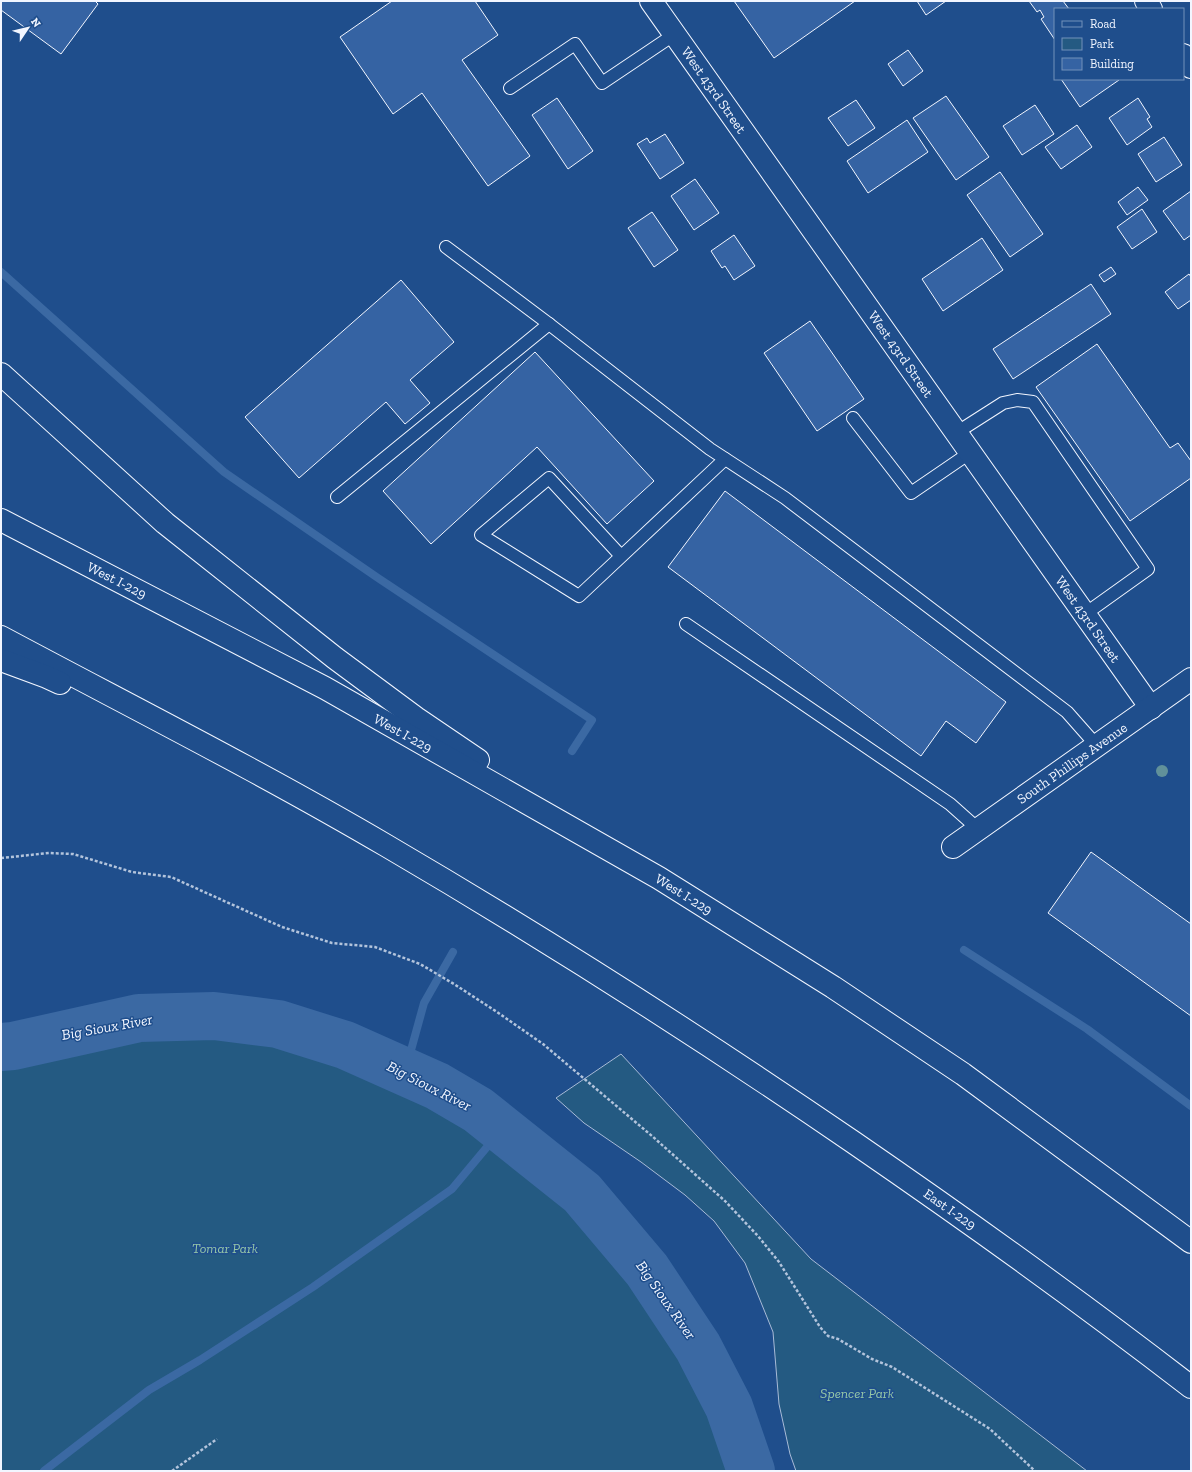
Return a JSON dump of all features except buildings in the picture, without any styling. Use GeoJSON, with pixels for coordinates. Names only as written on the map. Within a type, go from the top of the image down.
{"type":"FeatureCollection","features":[{"type":"Feature","properties":{"kind":"main road","name":"West 43rd Street"},"geometry":{"type":"LineString","coordinates":[[651,1],[1151,708]]}},
{"type":"Feature","properties":{"kind":"main road"},"geometry":{"type":"LineString","coordinates":[[1184,56],[1191,66]]}},
{"type":"Feature","properties":{"kind":"main road"},"geometry":{"type":"LineString","coordinates":[[1,374],[165,523],[335,658],[416,718],[512,783],[658,878]]}},
{"type":"Feature","properties":{"kind":"main road","name":"West I-229"},"geometry":{"type":"LineString","coordinates":[[1,520],[325,688],[658,878],[833,987],[963,1074],[1191,1242]]}},
{"type":"Feature","properties":{"kind":"main road"},"geometry":{"type":"LineString","coordinates":[[1,637],[282,787]]}},
{"type":"Feature","properties":{"kind":"main road"},"geometry":{"type":"LineString","coordinates":[[1,660],[48,677],[282,787]]}},
{"type":"Feature","properties":{"kind":"main road","name":"South Phillips Avenue"},"geometry":{"type":"LineString","coordinates":[[953,847],[1191,679]]}},
{"type":"Feature","properties":{"kind":"main road","name":"East I-229"},"geometry":{"type":"LineString","coordinates":[[282,787],[385,844],[479,900],[640,1001],[763,1081],[972,1223],[1149,1354],[1191,1388]]}},
{"type":"Feature","properties":{"kind":"lane"},"geometry":{"type":"LineString","coordinates":[[510,88],[575,44],[602,84],[675,34]]}},
{"type":"Feature","properties":{"kind":"lane"},"geometry":{"type":"LineString","coordinates":[[446,247],[549,324],[710,449],[785,498],[1067,712],[1097,746]]}},
{"type":"Feature","properties":{"kind":"lane"},"geometry":{"type":"LineString","coordinates":[[337,497],[549,324]]}},
{"type":"Feature","properties":{"kind":"lane"},"geometry":{"type":"LineString","coordinates":[[956,433],[1003,403],[1017,400],[1033,402],[1148,570],[1085,614]]}},
{"type":"Feature","properties":{"kind":"lane"},"geometry":{"type":"LineString","coordinates":[[853,418],[911,493],[971,452]]}},
{"type":"Feature","properties":{"kind":"lane"},"geometry":{"type":"LineString","coordinates":[[621,556],[549,478],[481,535],[579,596],[725,459]]}},
{"type":"Feature","properties":{"kind":"lane"},"geometry":{"type":"LineString","coordinates":[[686,624],[950,804],[978,830]]}},
{"type":"Feature","properties":{"kind":"path"},"geometry":{"type":"LineString","coordinates":[[1,858],[49,853],[73,854],[132,872],[171,877],[282,927],[332,943],[375,947],[420,964],[454,984],[542,1044],[652,1136],[725,1201],[780,1262],[820,1327],[828,1336],[838,1339],[872,1359],[892,1367],[990,1429],[1035,1471]]}},
{"type":"Feature","properties":{"kind":"path"},"geometry":{"type":"LineString","coordinates":[[172,1471],[217,1439]]}},
{"type":"Feature","properties":{"kind":"green space","name":"Tomar Park"},"geometry":{"type":"Polygon","coordinates":[[[214,1016],[345,1045],[437,1086],[526,1149],[672,1308],[749,1471],[1,1471],[1,1047],[13,1046],[81,1031],[214,1016]]]}},
{"type":"Feature","properties":{"kind":"green space","name":"Spencer Park"},"geometry":{"type":"Polygon","coordinates":[[[621,1054],[811,1259],[1087,1471],[796,1471],[790,1454],[779,1404],[773,1332],[745,1263],[714,1221],[685,1195],[641,1162],[584,1123],[556,1098],[621,1054]]]}},
{"type":"Feature","properties":{"kind":"waterway"},"geometry":{"type":"LineString","coordinates":[[1,272],[224,472],[378,578],[592,720],[572,751]]}},
{"type":"Feature","properties":{"kind":"waterway"},"geometry":{"type":"LineString","coordinates":[[964,950],[1087,1029],[1191,1106]]}},
{"type":"Feature","properties":{"kind":"waterway"},"geometry":{"type":"LineString","coordinates":[[405,1072],[424,1003],[453,952]]}},
{"type":"Feature","properties":{"kind":"waterway","name":"Big Sioux River"},"geometry":{"type":"LineString","coordinates":[[1,1047],[13,1046],[139,1018],[214,1016],[278,1024],[345,1045],[437,1086],[478,1110],[582,1193],[647,1270],[698,1347],[729,1407],[751,1471]]}},
{"type":"Feature","properties":{"kind":"waterway"},"geometry":{"type":"LineString","coordinates":[[44,1471],[149,1390],[200,1360],[313,1287],[452,1189],[502,1129]]}}]}
